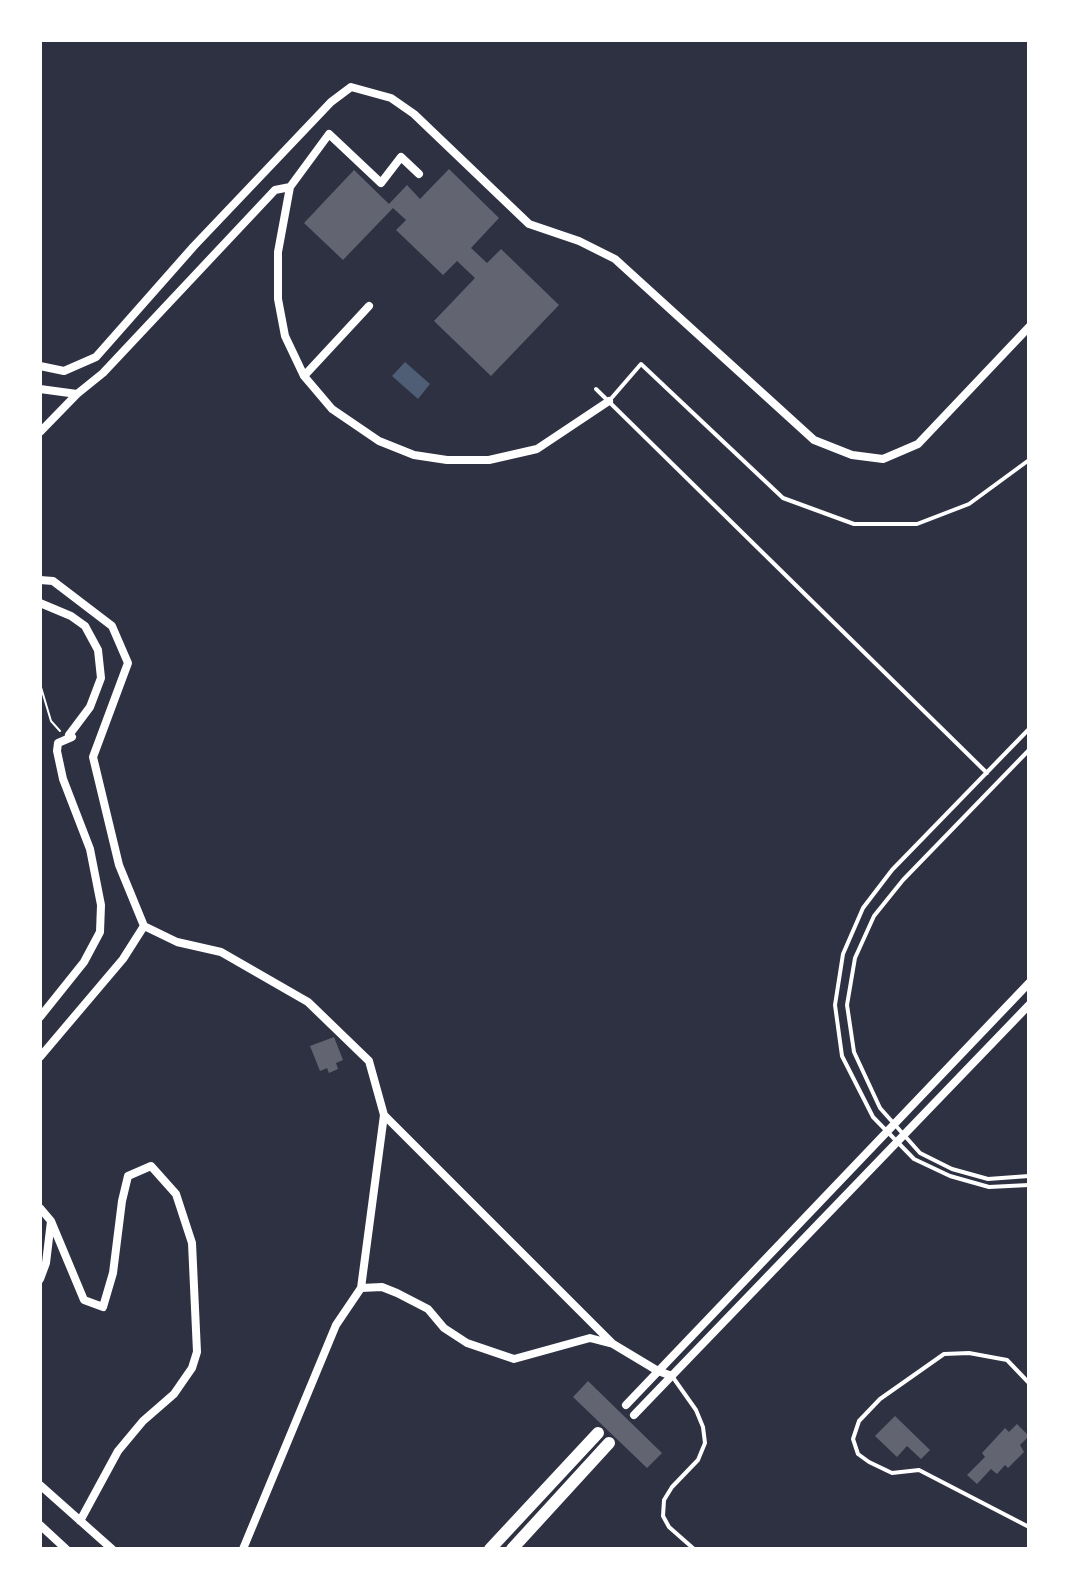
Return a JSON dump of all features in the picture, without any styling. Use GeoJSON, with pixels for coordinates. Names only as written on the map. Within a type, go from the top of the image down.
{"type":"FeatureCollection","features":[{"type":"Feature","properties":{"kind":"main road"},"geometry":{"type":"LineString","coordinates":[[490,1549],[598,1433]]}},
{"type":"Feature","properties":{"kind":"main road"},"geometry":{"type":"LineString","coordinates":[[512,1549],[609,1443]]}},
{"type":"Feature","properties":{"kind":"street"},"geometry":{"type":"LineString","coordinates":[[40,366],[64,371],[96,357],[194,246],[331,102],[351,87],[391,98],[414,114],[529,224],[579,241],[615,259],[814,440],[852,455],[883,459],[918,444],[1029,327]]}},
{"type":"Feature","properties":{"kind":"street"},"geometry":{"type":"LineString","coordinates":[[419,174],[401,157],[381,183],[329,134],[290,187],[278,252],[278,299],[285,336],[304,376],[332,409],[379,441],[414,455],[447,460],[489,460],[537,449],[609,401]]}},
{"type":"Feature","properties":{"kind":"street"},"geometry":{"type":"LineString","coordinates":[[40,432],[77,394],[103,373],[275,190],[290,187]]}},
{"type":"Feature","properties":{"kind":"street"},"geometry":{"type":"LineString","coordinates":[[304,376],[369,306]]}},
{"type":"Feature","properties":{"kind":"street"},"geometry":{"type":"LineString","coordinates":[[40,389],[77,394]]}},
{"type":"Feature","properties":{"kind":"street"},"geometry":{"type":"LineString","coordinates":[[40,580],[53,581],[112,626],[128,663],[93,757],[119,865],[144,926],[177,942],[221,952],[308,1002],[369,1061],[384,1115],[361,1288],[336,1325],[243,1549]]}},
{"type":"Feature","properties":{"kind":"street"},"geometry":{"type":"LineString","coordinates":[[40,603],[71,616],[85,626],[98,650],[101,678],[98,690],[69,735],[72,737],[58,743],[58,761],[90,849],[99,886],[100,932],[84,962],[40,1017]]}},
{"type":"Feature","properties":{"kind":"street"},"geometry":{"type":"LineString","coordinates":[[40,1057],[123,959],[144,926]]}},
{"type":"Feature","properties":{"kind":"street"},"geometry":{"type":"LineString","coordinates":[[626,1405],[1029,983]]}},
{"type":"Feature","properties":{"kind":"street"},"geometry":{"type":"LineString","coordinates":[[634,1415],[1029,1005]]}},
{"type":"Feature","properties":{"kind":"street"},"geometry":{"type":"LineString","coordinates":[[384,1115],[613,1344],[672,1376]]}},
{"type":"Feature","properties":{"kind":"street"},"geometry":{"type":"LineString","coordinates":[[40,1208],[51,1221],[84,1300],[103,1307],[113,1273],[128,1176],[151,1166],[176,1194],[192,1243],[197,1352],[192,1368],[174,1394],[143,1421],[118,1451],[80,1521]]}},
{"type":"Feature","properties":{"kind":"street"},"geometry":{"type":"LineString","coordinates":[[40,1279],[46,1263],[51,1221]]}},
{"type":"Feature","properties":{"kind":"street"},"geometry":{"type":"LineString","coordinates":[[361,1288],[382,1287],[397,1293],[428,1309],[444,1328],[467,1343],[514,1359],[590,1338],[613,1344]]}},
{"type":"Feature","properties":{"kind":"street"},"geometry":{"type":"LineString","coordinates":[[40,1485],[112,1549]]}},
{"type":"Feature","properties":{"kind":"street"},"geometry":{"type":"LineString","coordinates":[[40,1525],[66,1549]]}},
{"type":"Feature","properties":{"kind":"lane"},"geometry":{"type":"LineString","coordinates":[[609,401],[641,364],[783,498],[854,524],[917,524],[969,504],[1029,460]]}},
{"type":"Feature","properties":{"kind":"lane"},"geometry":{"type":"LineString","coordinates":[[596,389],[987,773]]}},
{"type":"Feature","properties":{"kind":"lane"},"geometry":{"type":"LineString","coordinates":[[1029,729],[892,870],[863,908],[843,954],[835,1005],[842,1056],[873,1117],[920,1153],[952,1169],[988,1179],[1029,1176]]}},
{"type":"Feature","properties":{"kind":"lane"},"geometry":{"type":"LineString","coordinates":[[1029,750],[903,880],[874,916],[855,958],[847,1005],[854,1052],[890,1127],[914,1159],[950,1176],[989,1187],[1029,1185]]}},
{"type":"Feature","properties":{"kind":"lane"},"geometry":{"type":"LineString","coordinates":[[1029,1383],[1007,1360],[969,1353],[944,1354],[880,1399],[859,1421],[853,1439],[858,1454],[869,1462],[892,1473],[919,1470],[1029,1527]]}},
{"type":"Feature","properties":{"kind":"lane"},"geometry":{"type":"LineString","coordinates":[[672,1376],[696,1410],[705,1443],[698,1460],[664,1500],[663,1516],[669,1527],[694,1549]]}},
{"type":"Feature","properties":{"kind":"path"},"geometry":{"type":"LineString","coordinates":[[40,684],[51,721],[56,728],[72,737]]}},
{"type":"Feature","properties":{"kind":"water"},"geometry":{"type":"Polygon","coordinates":[[[405,362],[430,384],[418,399],[392,376],[405,362]]]}},
{"type":"Feature","properties":{"kind":"building"},"geometry":{"type":"Polygon","coordinates":[[[449,169],[499,218],[471,248],[487,263],[501,249],[559,305],[491,376],[434,321],[475,278],[457,261],[443,275],[396,230],[406,220],[393,208],[343,260],[304,223],[354,170],[389,204],[407,185],[420,199],[449,169]]]}},
{"type":"Feature","properties":{"kind":"building"},"geometry":{"type":"Polygon","coordinates":[[[334,1037],[343,1060],[336,1063],[338,1069],[329,1073],[327,1068],[320,1071],[310,1046],[334,1037]]]}},
{"type":"Feature","properties":{"kind":"building"},"geometry":{"type":"Polygon","coordinates":[[[588,1381],[662,1453],[647,1468],[573,1397],[588,1381]]]}},
{"type":"Feature","properties":{"kind":"building"},"geometry":{"type":"Polygon","coordinates":[[[895,1416],[930,1450],[921,1459],[907,1446],[897,1457],[875,1436],[895,1416]]]}},
{"type":"Feature","properties":{"kind":"building"},"geometry":{"type":"Polygon","coordinates":[[[1017,1424],[1029,1436],[1020,1445],[1024,1452],[997,1474],[991,1469],[977,1484],[967,1475],[985,1457],[982,1453],[1005,1428],[1009,1432],[1017,1424]]]}}]}
